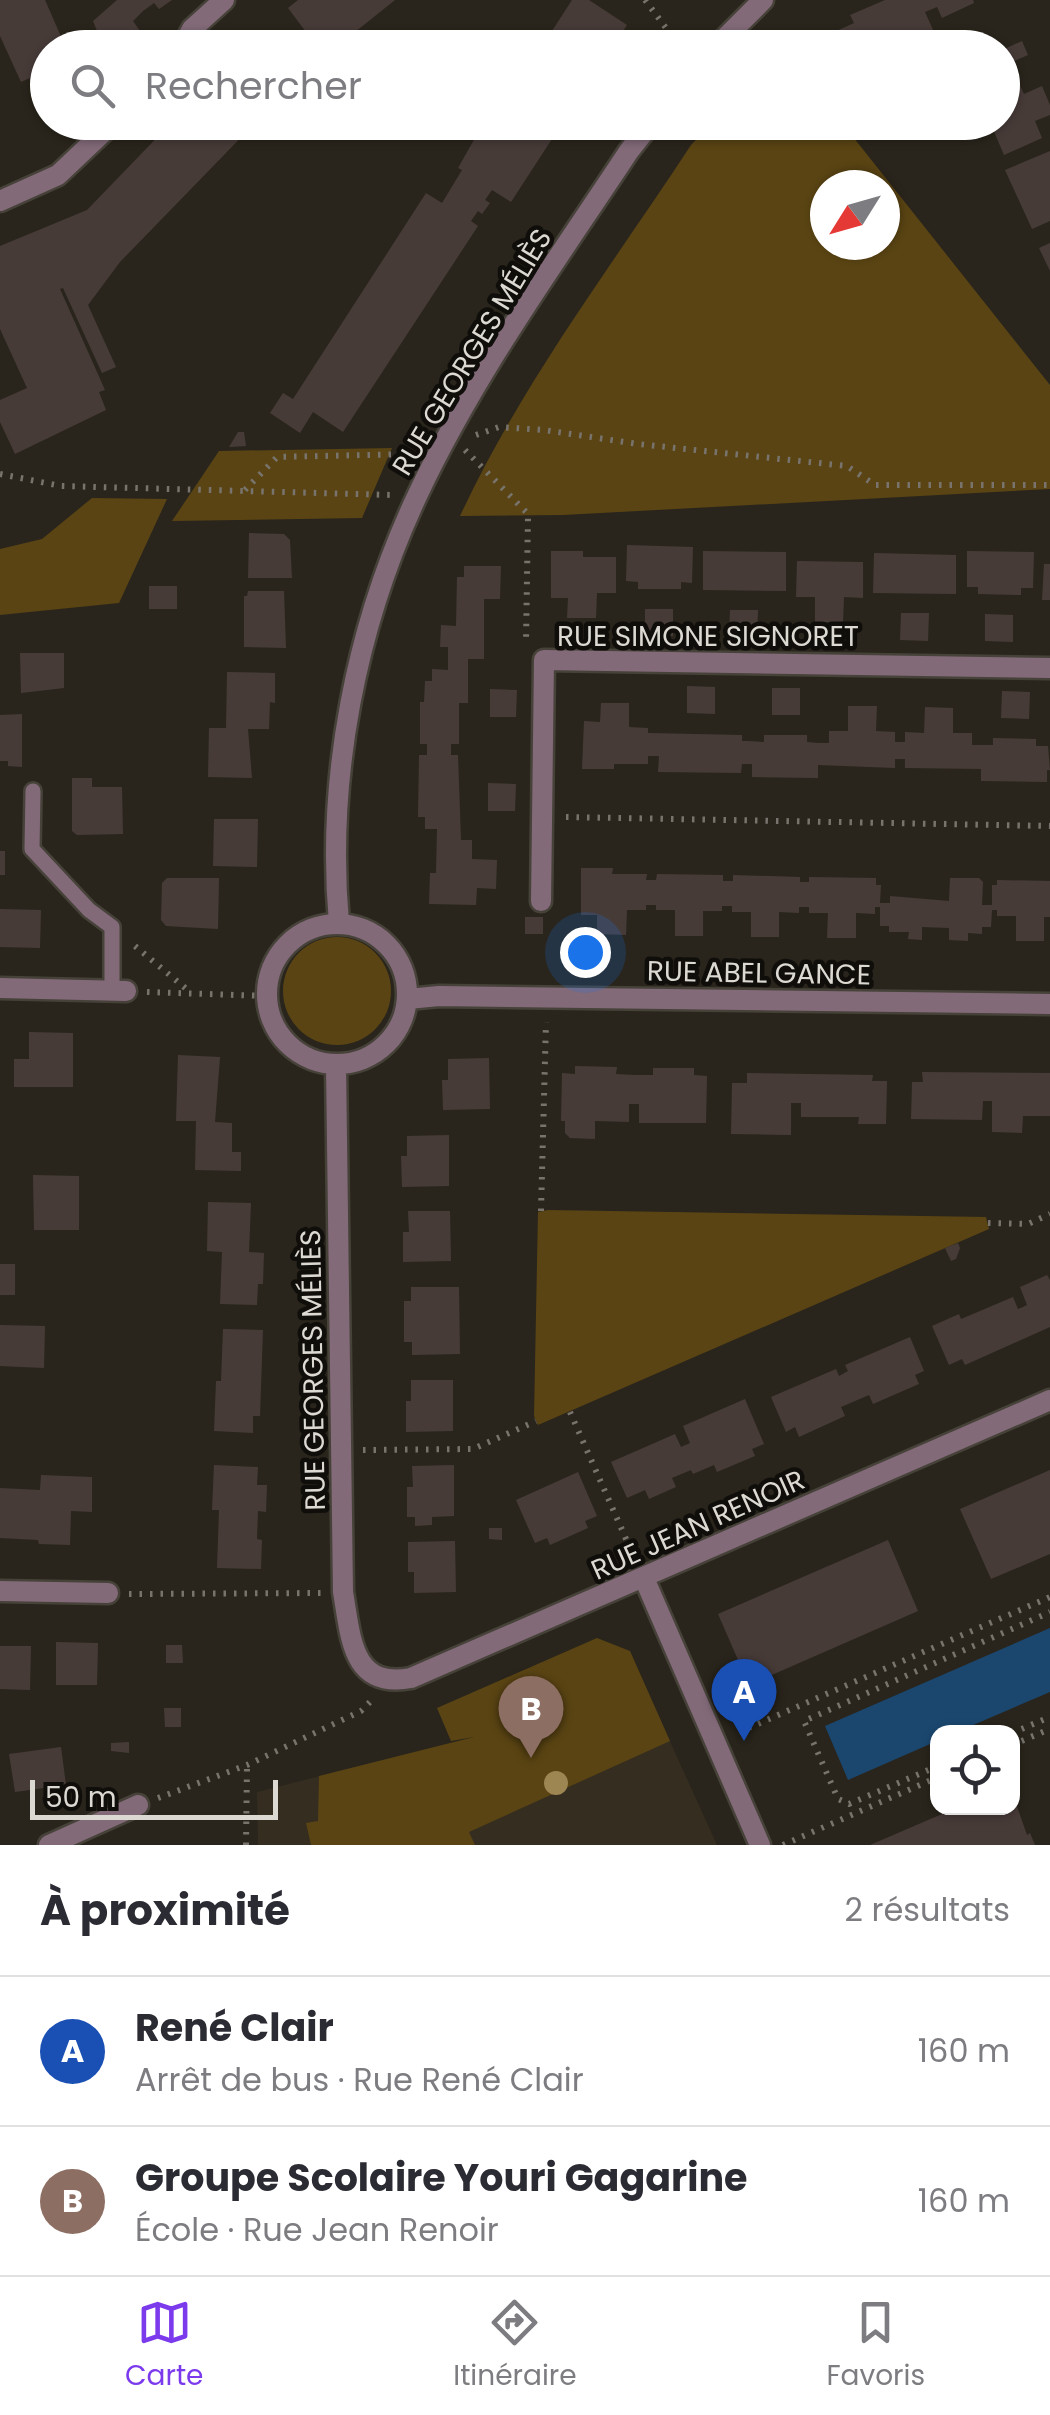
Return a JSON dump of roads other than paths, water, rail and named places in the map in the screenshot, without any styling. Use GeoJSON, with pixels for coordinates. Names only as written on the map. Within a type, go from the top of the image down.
{"type":"FeatureCollection","features":[{"type":"Feature","properties":{"kind":"street"},"geometry":{"type":"LineString","coordinates":[[191,30],[224,0]]}},
{"type":"Feature","properties":{"kind":"street"},"geometry":{"type":"LineString","coordinates":[[733,30],[763,0]]}},
{"type":"Feature","properties":{"kind":"street"},"geometry":{"type":"LineString","coordinates":[[0,200],[58,175],[95,140]]}},
{"type":"Feature","properties":{"kind":"street","name":"RUE GEORGES MÉLIÈS"},"geometry":{"type":"LineString","coordinates":[[340,923],[338,806],[348,720],[364,643],[417,495],[502,344],[638,140]]}},
{"type":"Feature","properties":{"kind":"street","name":"RUE SIMONE SIGNORET"},"geometry":{"type":"LineString","coordinates":[[541,902],[544,660],[1050,668]]}},
{"type":"Feature","properties":{"kind":"street"},"geometry":{"type":"LineString","coordinates":[[340,923],[362,927],[382,938],[397,955],[406,976],[408,999],[403,1020],[392,1038],[367,1057],[336,1065],[315,1061],[296,1051],[281,1036],[266,996],[279,952],[296,936],[317,926],[340,923]]}},
{"type":"Feature","properties":{"kind":"street"},"geometry":{"type":"LineString","coordinates":[[0,988],[119,991]]}},
{"type":"Feature","properties":{"kind":"street","name":"RUE ABEL GANCE"},"geometry":{"type":"LineString","coordinates":[[408,999],[439,996],[1050,1004]]}},
{"type":"Feature","properties":{"kind":"street","name":"RUE GEORGES MÉLIÈS"},"geometry":{"type":"LineString","coordinates":[[336,1065],[343,1592],[354,1649],[366,1670]]}},
{"type":"Feature","properties":{"kind":"street","name":"RUE JEAN RENOIR"},"geometry":{"type":"LineString","coordinates":[[366,1670],[389,1682],[411,1678],[1050,1400]]}},
{"type":"Feature","properties":{"kind":"street"},"geometry":{"type":"LineString","coordinates":[[644,1578],[760,1845]]}},
{"type":"Feature","properties":{"kind":"street"},"geometry":{"type":"LineString","coordinates":[[0,1592],[108,1594]]}},
{"type":"Feature","properties":{"kind":"street"},"geometry":{"type":"LineString","coordinates":[[49,1845],[138,1806]]}},
{"type":"Feature","properties":{"kind":"lane"},"geometry":{"type":"LineString","coordinates":[[32,791],[32,849],[88,910],[112,926],[119,991]]}},
{"type":"Feature","properties":{"kind":"water"},"geometry":{"type":"Polygon","coordinates":[[[1050,1628],[1050,1692],[973,1725],[930,1725],[930,1744],[848,1780],[825,1726],[1050,1628]]]}},
{"type":"Feature","properties":{"kind":"place","name":"René Clair"},"geometry":{"type":"Point","coordinates":[744,1741]}},
{"type":"Feature","properties":{"kind":"place","name":"Groupe Scolaire Youri Gagarine"},"geometry":{"type":"Point","coordinates":[531,1758]}}]}
